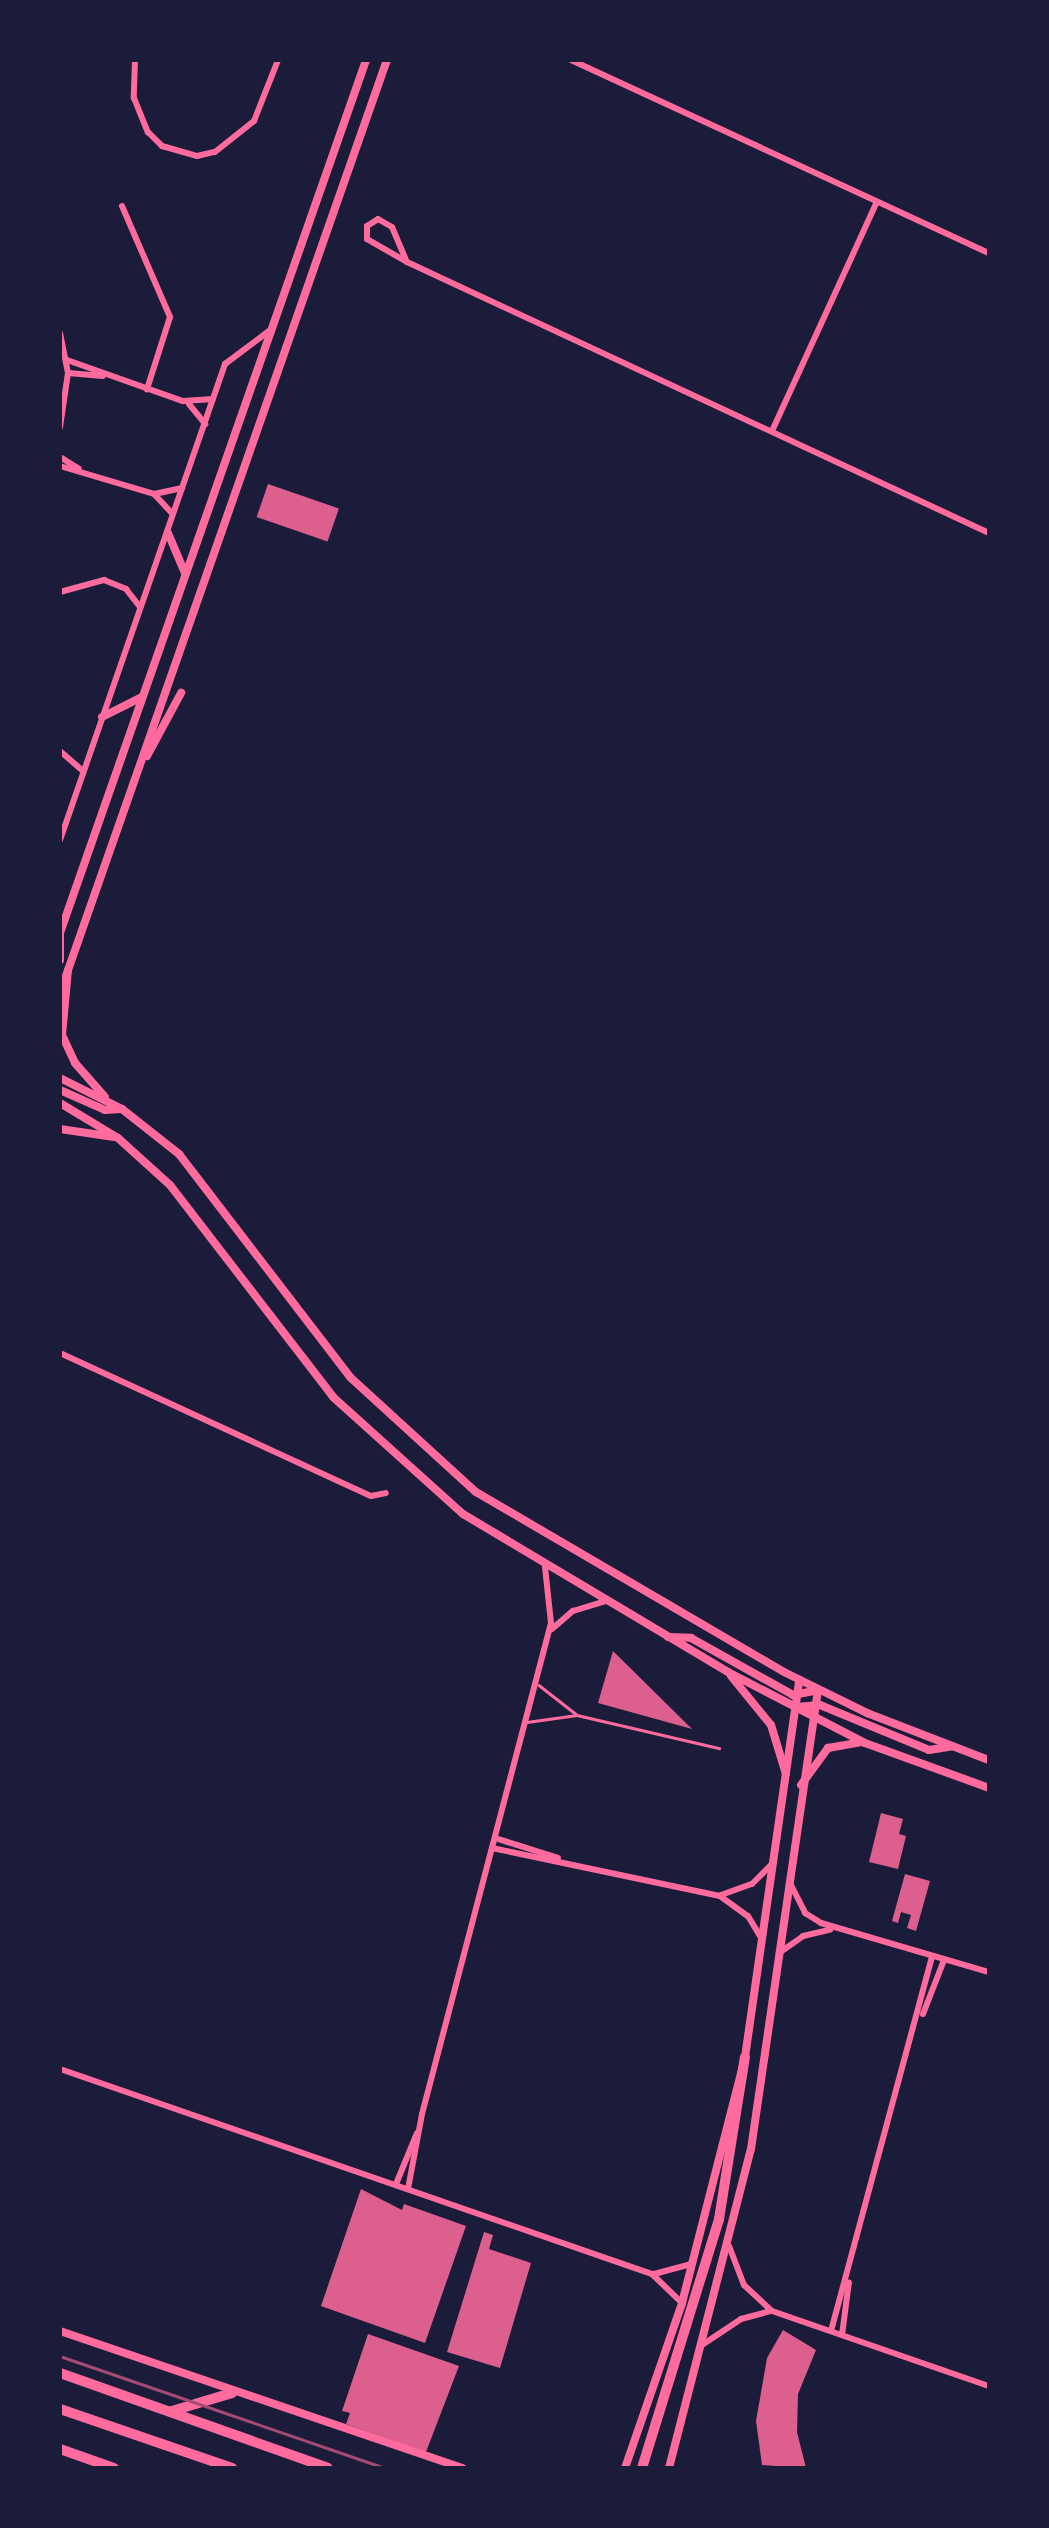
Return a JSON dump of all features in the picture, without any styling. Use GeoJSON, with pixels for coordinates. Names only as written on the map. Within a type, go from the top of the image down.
{"type":"FeatureCollection","features":[{"type":"Feature","properties":{"kind":"highway"},"geometry":{"type":"LineString","coordinates":[[642,2468],[712,2244],[744,2057]]}},
{"type":"Feature","properties":{"kind":"highway"},"geometry":{"type":"LineString","coordinates":[[60,2373],[328,2468]]}},
{"type":"Feature","properties":{"kind":"highway"},"geometry":{"type":"LineString","coordinates":[[172,2411],[232,2393]]}},
{"type":"Feature","properties":{"kind":"highway"},"geometry":{"type":"LineString","coordinates":[[60,2409],[232,2468]]}},
{"type":"Feature","properties":{"kind":"highway"},"geometry":{"type":"LineString","coordinates":[[60,2449],[114,2468]]}},
{"type":"Feature","properties":{"kind":"street"},"geometry":{"type":"LineString","coordinates":[[135,60],[134,98],[148,132],[162,146],[197,156],[215,152],[254,122],[278,60]]}},
{"type":"Feature","properties":{"kind":"street"},"geometry":{"type":"LineString","coordinates":[[60,960],[60,933],[366,60]]}},
{"type":"Feature","properties":{"kind":"street"},"geometry":{"type":"LineString","coordinates":[[60,993],[387,60]]}},
{"type":"Feature","properties":{"kind":"street"},"geometry":{"type":"LineString","coordinates":[[571,60],[989,253]]}},
{"type":"Feature","properties":{"kind":"street"},"geometry":{"type":"LineString","coordinates":[[772,431],[878,202]]}},
{"type":"Feature","properties":{"kind":"street"},"geometry":{"type":"LineString","coordinates":[[122,206],[170,317],[147,389]]}},
{"type":"Feature","properties":{"kind":"street"},"geometry":{"type":"LineString","coordinates":[[407,262],[392,227],[372,222],[366,232],[370,244],[407,262],[989,533]]}},
{"type":"Feature","properties":{"kind":"street"},"geometry":{"type":"LineString","coordinates":[[60,840],[213,398],[232,352],[269,331]]}},
{"type":"Feature","properties":{"kind":"street"},"geometry":{"type":"LineString","coordinates":[[60,333],[68,373],[60,427]]}},
{"type":"Feature","properties":{"kind":"street"},"geometry":{"type":"LineString","coordinates":[[67,360],[183,401],[213,398]]}},
{"type":"Feature","properties":{"kind":"street"},"geometry":{"type":"LineString","coordinates":[[68,373],[109,377]]}},
{"type":"Feature","properties":{"kind":"street"},"geometry":{"type":"LineString","coordinates":[[183,401],[205,424]]}},
{"type":"Feature","properties":{"kind":"street"},"geometry":{"type":"LineString","coordinates":[[60,457],[84,473]]}},
{"type":"Feature","properties":{"kind":"street"},"geometry":{"type":"LineString","coordinates":[[60,466],[154,494],[173,514]]}},
{"type":"Feature","properties":{"kind":"street"},"geometry":{"type":"LineString","coordinates":[[154,494],[182,487]]}},
{"type":"Feature","properties":{"kind":"street"},"geometry":{"type":"LineString","coordinates":[[168,533],[185,574]]}},
{"type":"Feature","properties":{"kind":"street"},"geometry":{"type":"LineString","coordinates":[[126,589],[151,578]]}},
{"type":"Feature","properties":{"kind":"street"},"geometry":{"type":"LineString","coordinates":[[60,592],[94,579],[126,589],[140,607]]}},
{"type":"Feature","properties":{"kind":"street"},"geometry":{"type":"LineString","coordinates":[[135,778],[181,693]]}},
{"type":"Feature","properties":{"kind":"street"},"geometry":{"type":"LineString","coordinates":[[102,717],[142,697]]}},
{"type":"Feature","properties":{"kind":"street"},"geometry":{"type":"LineString","coordinates":[[64,752],[91,749]]}},
{"type":"Feature","properties":{"kind":"street"},"geometry":{"type":"LineString","coordinates":[[64,752],[83,771]]}},
{"type":"Feature","properties":{"kind":"street"},"geometry":{"type":"LineString","coordinates":[[68,970],[61,1024],[65,1047],[108,1100]]}},
{"type":"Feature","properties":{"kind":"street"},"geometry":{"type":"LineString","coordinates":[[60,1078],[122,1109],[196,1172],[328,1352],[425,1452],[526,1526],[818,1690],[989,1760]]}},
{"type":"Feature","properties":{"kind":"street"},"geometry":{"type":"LineString","coordinates":[[60,1090],[105,1110],[122,1109]]}},
{"type":"Feature","properties":{"kind":"street"},"geometry":{"type":"LineString","coordinates":[[60,1103],[118,1138],[194,1211],[286,1338],[359,1424],[450,1504],[545,1567],[728,1672],[865,1742],[989,1788]]}},
{"type":"Feature","properties":{"kind":"street"},"geometry":{"type":"LineString","coordinates":[[60,1129],[118,1138]]}},
{"type":"Feature","properties":{"kind":"street"},"geometry":{"type":"LineString","coordinates":[[60,1353],[372,1496],[386,1492]]}},
{"type":"Feature","properties":{"kind":"street"},"geometry":{"type":"LineString","coordinates":[[408,2189],[418,2132],[548,1634],[553,1600],[545,1567]]}},
{"type":"Feature","properties":{"kind":"street"},"geometry":{"type":"LineString","coordinates":[[548,1634],[573,1611],[606,1600]]}},
{"type":"Feature","properties":{"kind":"street"},"geometry":{"type":"LineString","coordinates":[[668,1638],[691,1638],[797,1696],[818,1690]]}},
{"type":"Feature","properties":{"kind":"street"},"geometry":{"type":"LineString","coordinates":[[728,1672],[770,1725],[786,1774]]}},
{"type":"Feature","properties":{"kind":"street"},"geometry":{"type":"LineString","coordinates":[[625,2468],[682,2304],[744,2057],[800,1680]]}},
{"type":"Feature","properties":{"kind":"street"},"geometry":{"type":"LineString","coordinates":[[669,2468],[751,2149],[801,1785],[818,1690]]}},
{"type":"Feature","properties":{"kind":"street"},"geometry":{"type":"LineString","coordinates":[[796,1707],[816,1704],[929,1750],[953,1746]]}},
{"type":"Feature","properties":{"kind":"street"},"geometry":{"type":"LineString","coordinates":[[801,1785],[828,1748],[865,1742]]}},
{"type":"Feature","properties":{"kind":"street"},"geometry":{"type":"LineString","coordinates":[[494,1838],[564,1862]]}},
{"type":"Feature","properties":{"kind":"street"},"geometry":{"type":"LineString","coordinates":[[492,1848],[720,1896],[748,1916],[762,1940]]}},
{"type":"Feature","properties":{"kind":"street"},"geometry":{"type":"LineString","coordinates":[[720,1896],[752,1884],[772,1864]]}},
{"type":"Feature","properties":{"kind":"street"},"geometry":{"type":"LineString","coordinates":[[788,1877],[805,1912],[835,1929],[989,1972]]}},
{"type":"Feature","properties":{"kind":"street"},"geometry":{"type":"LineString","coordinates":[[778,1954],[803,1936],[835,1929]]}},
{"type":"Feature","properties":{"kind":"street"},"geometry":{"type":"LineString","coordinates":[[831,2331],[849,2281],[920,2019],[932,1957]]}},
{"type":"Feature","properties":{"kind":"street"},"geometry":{"type":"LineString","coordinates":[[920,2019],[944,1960]]}},
{"type":"Feature","properties":{"kind":"street"},"geometry":{"type":"LineString","coordinates":[[60,2069],[652,2274],[682,2304]]}},
{"type":"Feature","properties":{"kind":"street"},"geometry":{"type":"LineString","coordinates":[[396,2184],[418,2132]]}},
{"type":"Feature","properties":{"kind":"street"},"geometry":{"type":"LineString","coordinates":[[729,2246],[744,2285],[772,2311],[989,2386]]}},
{"type":"Feature","properties":{"kind":"street"},"geometry":{"type":"LineString","coordinates":[[652,2274],[691,2264]]}},
{"type":"Feature","properties":{"kind":"street"},"geometry":{"type":"LineString","coordinates":[[842,2335],[849,2281]]}},
{"type":"Feature","properties":{"kind":"street"},"geometry":{"type":"LineString","coordinates":[[702,2345],[740,2319],[772,2311]]}},
{"type":"Feature","properties":{"kind":"street"},"geometry":{"type":"LineString","coordinates":[[60,2331],[232,2393],[462,2468]]}},
{"type":"Feature","properties":{"kind":"lane"},"geometry":{"type":"LineString","coordinates":[[536,1682],[577,1715]]}},
{"type":"Feature","properties":{"kind":"lane"},"geometry":{"type":"LineString","coordinates":[[527,1722],[577,1715],[720,1748]]}},
{"type":"Feature","properties":{"kind":"building"},"geometry":{"type":"Polygon","coordinates":[[[268,484],[339,508],[328,542],[257,517],[268,484]]]}},
{"type":"Feature","properties":{"kind":"building"},"geometry":{"type":"Polygon","coordinates":[[[613,1651],[692,1729],[598,1703],[613,1651]]]}},
{"type":"Feature","properties":{"kind":"building"},"geometry":{"type":"Polygon","coordinates":[[[881,1813],[903,1819],[899,1834],[906,1836],[898,1869],[869,1862],[881,1813]]]}},
{"type":"Feature","properties":{"kind":"building"},"geometry":{"type":"Polygon","coordinates":[[[905,1874],[930,1881],[916,1931],[907,1928],[911,1915],[901,1912],[898,1923],[892,1921],[905,1874]]]}},
{"type":"Feature","properties":{"kind":"building"},"geometry":{"type":"Polygon","coordinates":[[[361,2189],[402,2210],[404,2204],[466,2226],[425,2343],[321,2306],[361,2189]]]}},
{"type":"Feature","properties":{"kind":"building"},"geometry":{"type":"Polygon","coordinates":[[[484,2232],[493,2235],[489,2249],[531,2263],[500,2368],[447,2352],[484,2232]]]}},
{"type":"Feature","properties":{"kind":"building"},"geometry":{"type":"Polygon","coordinates":[[[783,2330],[816,2350],[798,2394],[797,2432],[806,2468],[762,2465],[756,2421],[767,2358],[783,2330]]]}},
{"type":"Feature","properties":{"kind":"building"},"geometry":{"type":"Polygon","coordinates":[[[368,2334],[459,2366],[426,2452],[346,2424],[350,2413],[342,2411],[368,2334]]]}},
{"type":"Feature","properties":{"kind":"railway"},"geometry":{"type":"LineString","coordinates":[[60,2356],[386,2468]]}}]}
